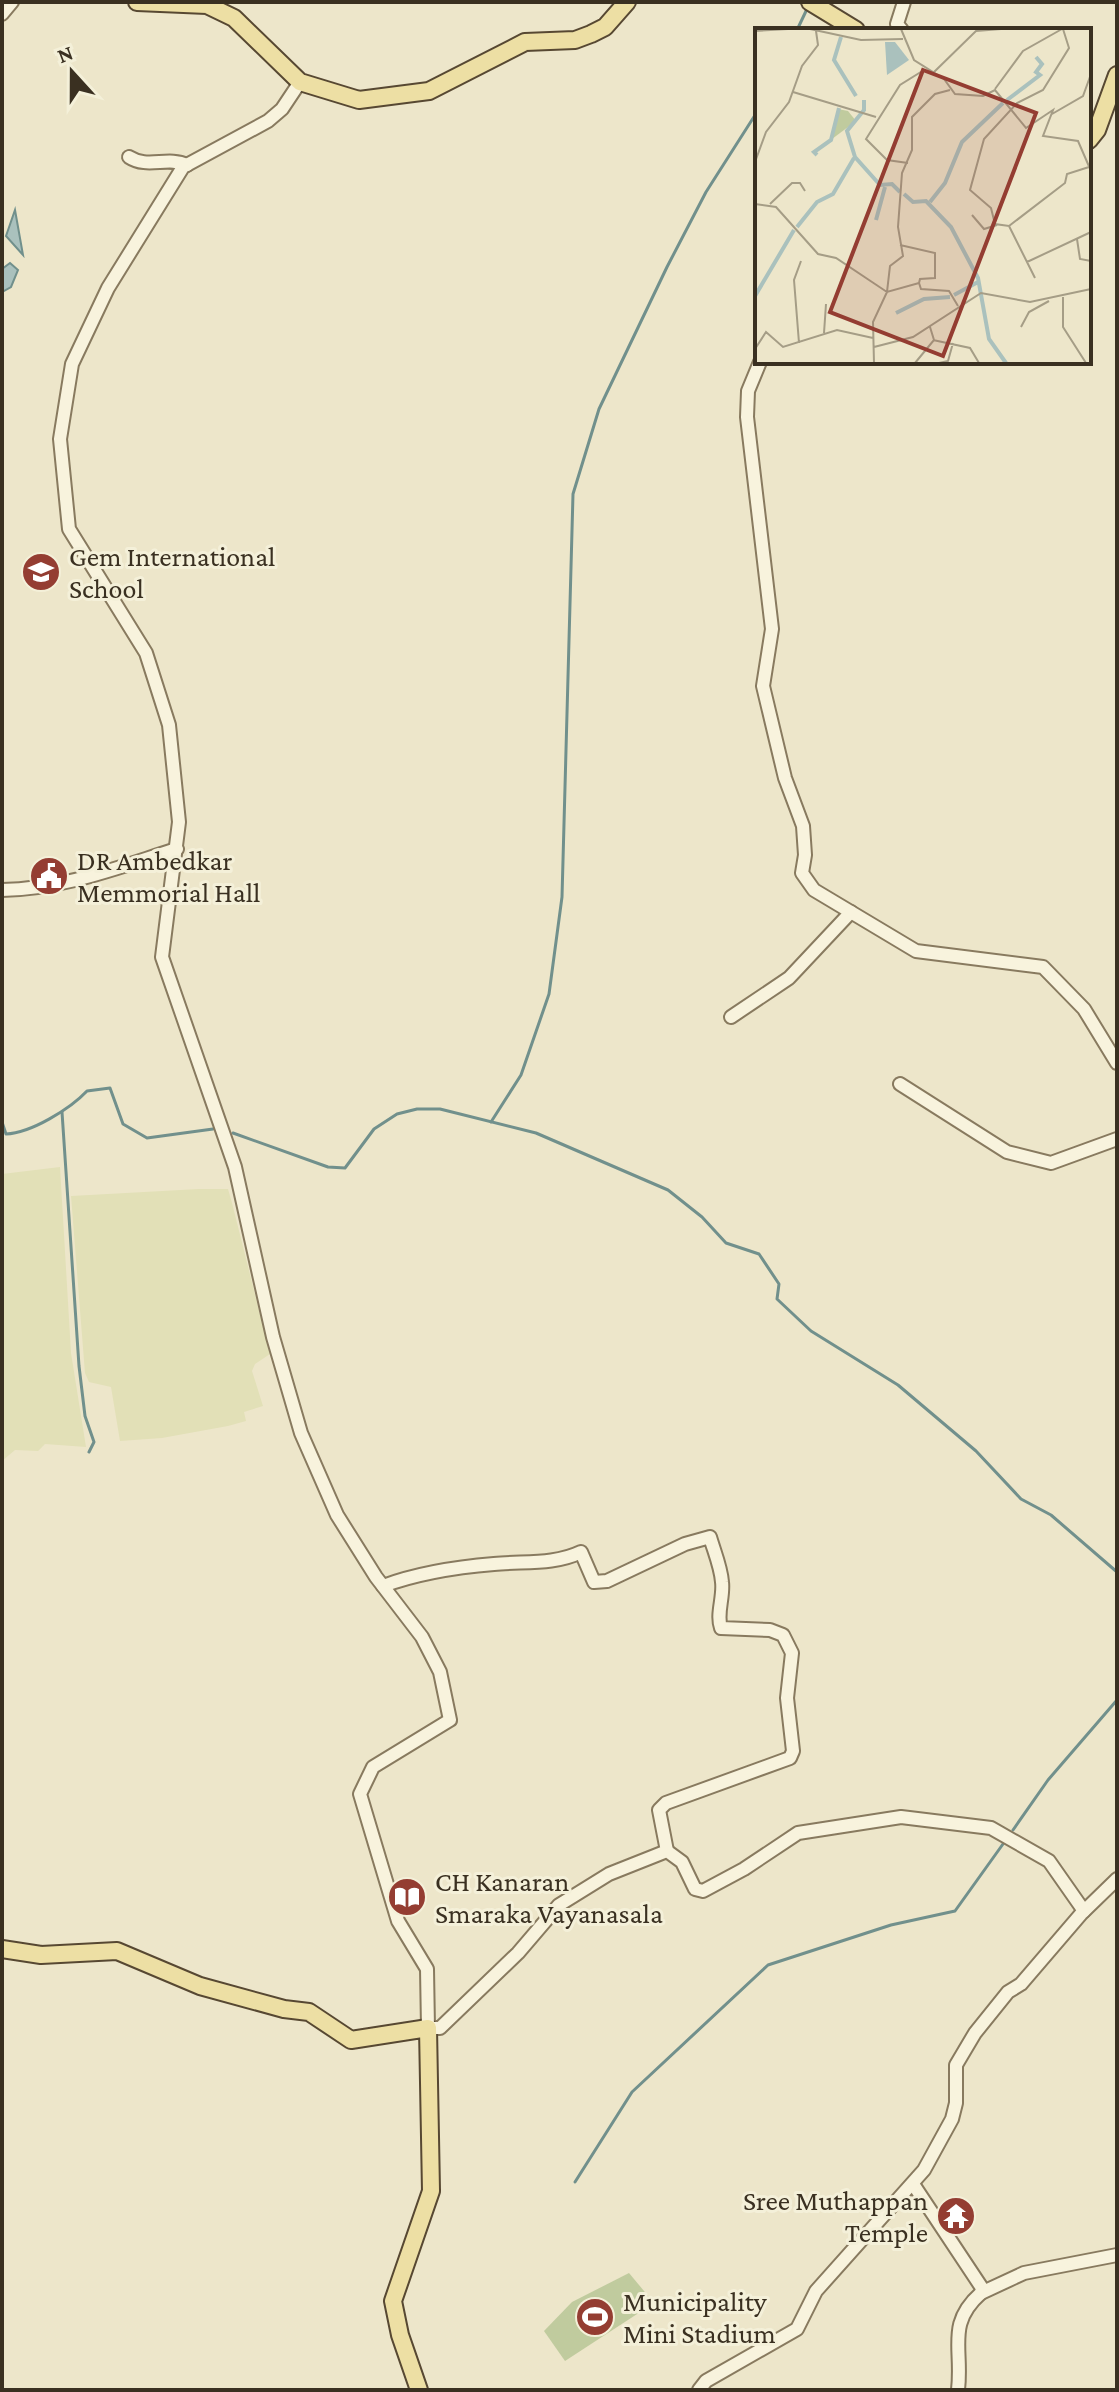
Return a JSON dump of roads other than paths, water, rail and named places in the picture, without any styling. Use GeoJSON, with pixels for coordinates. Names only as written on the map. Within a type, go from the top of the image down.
{"type":"FeatureCollection","features":[{"type":"Feature","properties":{"kind":"main road"},"geometry":{"type":"LineString","coordinates":[[137,2],[207,5],[234,18],[300,82],[359,100],[429,91],[525,42],[575,40],[605,27],[627,2]]}},
{"type":"Feature","properties":{"kind":"main road"},"geometry":{"type":"LineString","coordinates":[[810,2],[853,28]]}},
{"type":"Feature","properties":{"kind":"main road"},"geometry":{"type":"LineString","coordinates":[[1091,138],[1097,130],[1117,75]]}},
{"type":"Feature","properties":{"kind":"main road"},"geometry":{"type":"LineString","coordinates":[[2,1949],[41,1955],[117,1951],[200,1986],[284,2009],[309,2012],[351,2040],[428,2028],[431,2191],[393,2301],[400,2335],[419,2390]]}},
{"type":"Feature","properties":{"kind":"street"},"geometry":{"type":"LineString","coordinates":[[2,14],[12,2]]}},
{"type":"Feature","properties":{"kind":"street"},"geometry":{"type":"LineString","coordinates":[[900,28],[897,24],[904,2]]}},
{"type":"Feature","properties":{"kind":"street"},"geometry":{"type":"LineString","coordinates":[[300,82],[282,109],[268,121],[187,165],[108,288],[72,364],[60,439],[69,529],[146,653],[169,725],[179,822],[162,957],[235,1167],[273,1337],[301,1433],[337,1515],[383,1586],[422,1637],[440,1672],[450,1720],[373,1767],[360,1794],[398,1921],[427,1969],[428,2028],[440,2028],[482,1990],[559,1905],[609,1874],[667,1851]]}},
{"type":"Feature","properties":{"kind":"street"},"geometry":{"type":"LineString","coordinates":[[129,157],[143,162],[169,160],[187,165]]}},
{"type":"Feature","properties":{"kind":"street"},"geometry":{"type":"LineString","coordinates":[[759,364],[748,391],[747,417],[772,629],[763,686],[785,778],[803,826],[805,855],[802,873],[814,890],[916,951],[1043,967],[1084,1009],[1117,1063]]}},
{"type":"Feature","properties":{"kind":"street"},"geometry":{"type":"LineString","coordinates":[[2,890],[67,884],[177,849]]}},
{"type":"Feature","properties":{"kind":"street"},"geometry":{"type":"LineString","coordinates":[[731,1017],[789,978],[851,912]]}},
{"type":"Feature","properties":{"kind":"street"},"geometry":{"type":"LineString","coordinates":[[900,1084],[1007,1152],[1051,1163],[1117,1139]]}},
{"type":"Feature","properties":{"kind":"street"},"geometry":{"type":"LineString","coordinates":[[383,1586],[413,1575],[494,1564],[543,1562],[581,1552],[594,1582],[607,1581],[685,1544],[710,1537],[722,1578],[723,1602],[718,1620],[721,1628],[783,1635],[792,1653],[787,1698],[793,1751],[790,1758],[666,1803],[659,1810],[667,1851],[682,1862],[695,1889],[703,1891],[744,1869],[798,1833],[901,1817],[991,1828],[1049,1861],[1084,1911]]}},
{"type":"Feature","properties":{"kind":"street"},"geometry":{"type":"LineString","coordinates":[[699,2390],[706,2381],[797,2329],[816,2291],[913,2184],[952,2119],[956,2103],[956,2065],[975,2033],[1008,1992],[1021,1984],[1084,1911],[1117,1879]]}},
{"type":"Feature","properties":{"kind":"street"},"geometry":{"type":"LineString","coordinates":[[913,2184],[982,2288],[981,2293]]}},
{"type":"Feature","properties":{"kind":"street"},"geometry":{"type":"LineString","coordinates":[[958,2390],[958,2326],[964,2309],[981,2293],[1024,2273],[1117,2255]]}},
{"type":"Feature","properties":{"kind":"water"},"geometry":{"type":"Polygon","coordinates":[[[15,210],[23,255],[6,236],[15,210]]]}},
{"type":"Feature","properties":{"kind":"water"},"geometry":{"type":"Polygon","coordinates":[[[10,263],[18,270],[11,287],[2,292],[2,269],[10,263]]]}},
{"type":"Feature","properties":{"kind":"waterway"},"geometry":{"type":"LineString","coordinates":[[798,28],[807,9]]}},
{"type":"Feature","properties":{"kind":"waterway"},"geometry":{"type":"LineString","coordinates":[[491,1122],[521,1075],[549,994],[562,897],[573,494],[599,409],[667,267],[706,192],[755,115]]}},
{"type":"Feature","properties":{"kind":"waterway"},"geometry":{"type":"LineString","coordinates":[[2,1122],[6,1134],[16,1133],[60,1112],[87,1091],[110,1088],[123,1124],[147,1138],[213,1129]]}},
{"type":"Feature","properties":{"kind":"waterway"},"geometry":{"type":"LineString","coordinates":[[233,1133],[328,1167],[345,1168],[374,1129],[397,1114],[417,1109],[440,1109],[536,1133],[668,1190],[702,1217],[726,1243],[759,1254],[779,1284],[777,1299],[811,1331],[898,1385],[976,1451],[1021,1499],[1051,1515],[1117,1572]]}},
{"type":"Feature","properties":{"kind":"waterway"},"geometry":{"type":"LineString","coordinates":[[62,1112],[79,1366],[85,1416],[94,1442],[89,1452]]}},
{"type":"Feature","properties":{"kind":"waterway"},"geometry":{"type":"LineString","coordinates":[[1013,1830],[1048,1780],[1117,1700]]}},
{"type":"Feature","properties":{"kind":"waterway"},"geometry":{"type":"LineString","coordinates":[[575,2182],[632,2092],[768,1965],[891,1925],[955,1911],[1003,1844]]}},
{"type":"Feature","properties":{"kind":"place","name":"Gem International School"},"geometry":{"type":"Point","coordinates":[41,572]}},
{"type":"Feature","properties":{"kind":"place","name":"DR Ambedkar Memmorial Hall"},"geometry":{"type":"Point","coordinates":[49,876]}},
{"type":"Feature","properties":{"kind":"place","name":"CH Kanaran Smaraka Vayanasala"},"geometry":{"type":"Point","coordinates":[407,1897]}},
{"type":"Feature","properties":{"kind":"place","name":"Sree Muthappan Temple"},"geometry":{"type":"Point","coordinates":[956,2216]}},
{"type":"Feature","properties":{"kind":"place","name":"Municipality Mini Stadium"},"geometry":{"type":"Point","coordinates":[595,2317]}}]}
